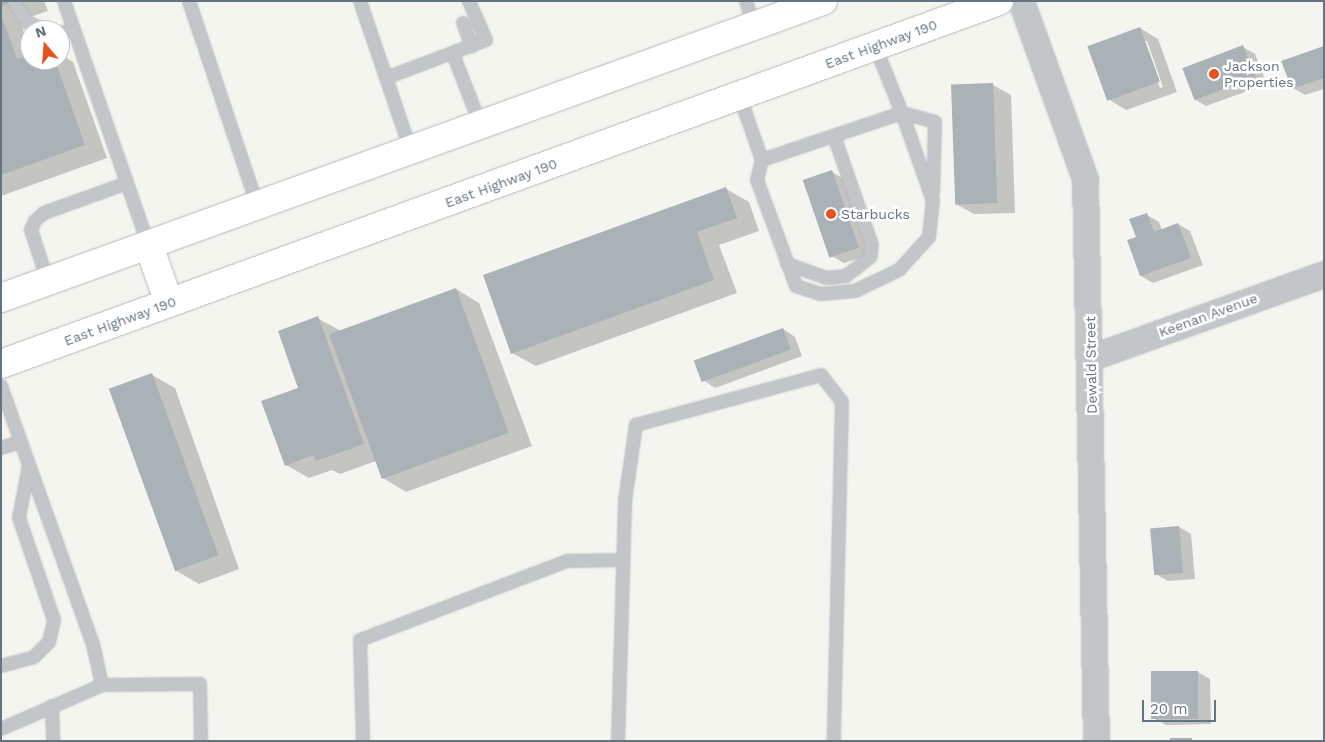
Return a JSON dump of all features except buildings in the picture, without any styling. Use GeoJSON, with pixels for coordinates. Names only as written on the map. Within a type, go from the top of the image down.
{"type":"FeatureCollection","features":[{"type":"Feature","properties":{"kind":"main road"},"geometry":{"type":"LineString","coordinates":[[1,298],[481,126],[750,14],[823,1]]}},
{"type":"Feature","properties":{"kind":"main road","name":"East Highway 190"},"geometry":{"type":"LineString","coordinates":[[1,364],[1000,1]]}},
{"type":"Feature","properties":{"kind":"main road"},"geometry":{"type":"LineString","coordinates":[[149,246],[169,303]]}},
{"type":"Feature","properties":{"kind":"street","name":"Dewald Street"},"geometry":{"type":"LineString","coordinates":[[1021,1],[1085,179],[1092,357],[1096,741]]}},
{"type":"Feature","properties":{"kind":"street","name":"Keenan Avenue"},"geometry":{"type":"LineString","coordinates":[[1092,357],[1324,274]]}},
{"type":"Feature","properties":{"kind":"lane"},"geometry":{"type":"LineString","coordinates":[[64,1],[149,246]]}},
{"type":"Feature","properties":{"kind":"lane"},"geometry":{"type":"LineString","coordinates":[[188,1],[258,207]]}},
{"type":"Feature","properties":{"kind":"lane"},"geometry":{"type":"LineString","coordinates":[[360,1],[411,151]]}},
{"type":"Feature","properties":{"kind":"lane"},"geometry":{"type":"LineString","coordinates":[[386,78],[486,40],[469,1]]}},
{"type":"Feature","properties":{"kind":"lane"},"geometry":{"type":"LineString","coordinates":[[14,2],[26,20]]}},
{"type":"Feature","properties":{"kind":"lane"},"geometry":{"type":"LineString","coordinates":[[463,23],[472,46]]}},
{"type":"Feature","properties":{"kind":"lane"},"geometry":{"type":"LineString","coordinates":[[70,31],[74,30]]}},
{"type":"Feature","properties":{"kind":"lane"},"geometry":{"type":"LineString","coordinates":[[875,46],[902,113],[933,201]]}},
{"type":"Feature","properties":{"kind":"lane"},"geometry":{"type":"LineString","coordinates":[[452,54],[481,126]]}},
{"type":"Feature","properties":{"kind":"lane"},"geometry":{"type":"LineString","coordinates":[[740,97],[762,160],[757,180],[796,286],[820,294],[855,290],[899,270],[929,237],[933,201],[935,122],[902,113],[762,160]]}},
{"type":"Feature","properties":{"kind":"lane"},"geometry":{"type":"LineString","coordinates":[[787,264],[827,278],[846,276],[870,258],[872,245],[834,136]]}},
{"type":"Feature","properties":{"kind":"lane"},"geometry":{"type":"LineString","coordinates":[[48,282],[31,230],[35,221],[44,213],[127,183]]}},
{"type":"Feature","properties":{"kind":"lane"},"geometry":{"type":"LineString","coordinates":[[618,741],[625,501],[636,425],[820,374],[842,402],[834,741]]}},
{"type":"Feature","properties":{"kind":"lane"},"geometry":{"type":"LineString","coordinates":[[1,386],[93,644],[102,685]]}},
{"type":"Feature","properties":{"kind":"lane"},"geometry":{"type":"LineString","coordinates":[[1,448],[21,442]]}},
{"type":"Feature","properties":{"kind":"lane"},"geometry":{"type":"LineString","coordinates":[[1,666],[34,657],[49,642],[54,620],[19,518],[29,465]]}},
{"type":"Feature","properties":{"kind":"lane"},"geometry":{"type":"LineString","coordinates":[[363,741],[360,640],[567,560],[623,560]]}},
{"type":"Feature","properties":{"kind":"lane"},"geometry":{"type":"LineString","coordinates":[[1,728],[102,685],[200,684],[201,741]]}},
{"type":"Feature","properties":{"kind":"lane"},"geometry":{"type":"LineString","coordinates":[[52,706],[53,741]]}},
{"type":"Feature","properties":{"kind":"place","name":"Jackson Properties"},"geometry":{"type":"Point","coordinates":[1214,74]}},
{"type":"Feature","properties":{"kind":"place","name":"Starbucks"},"geometry":{"type":"Point","coordinates":[831,214]}}]}
